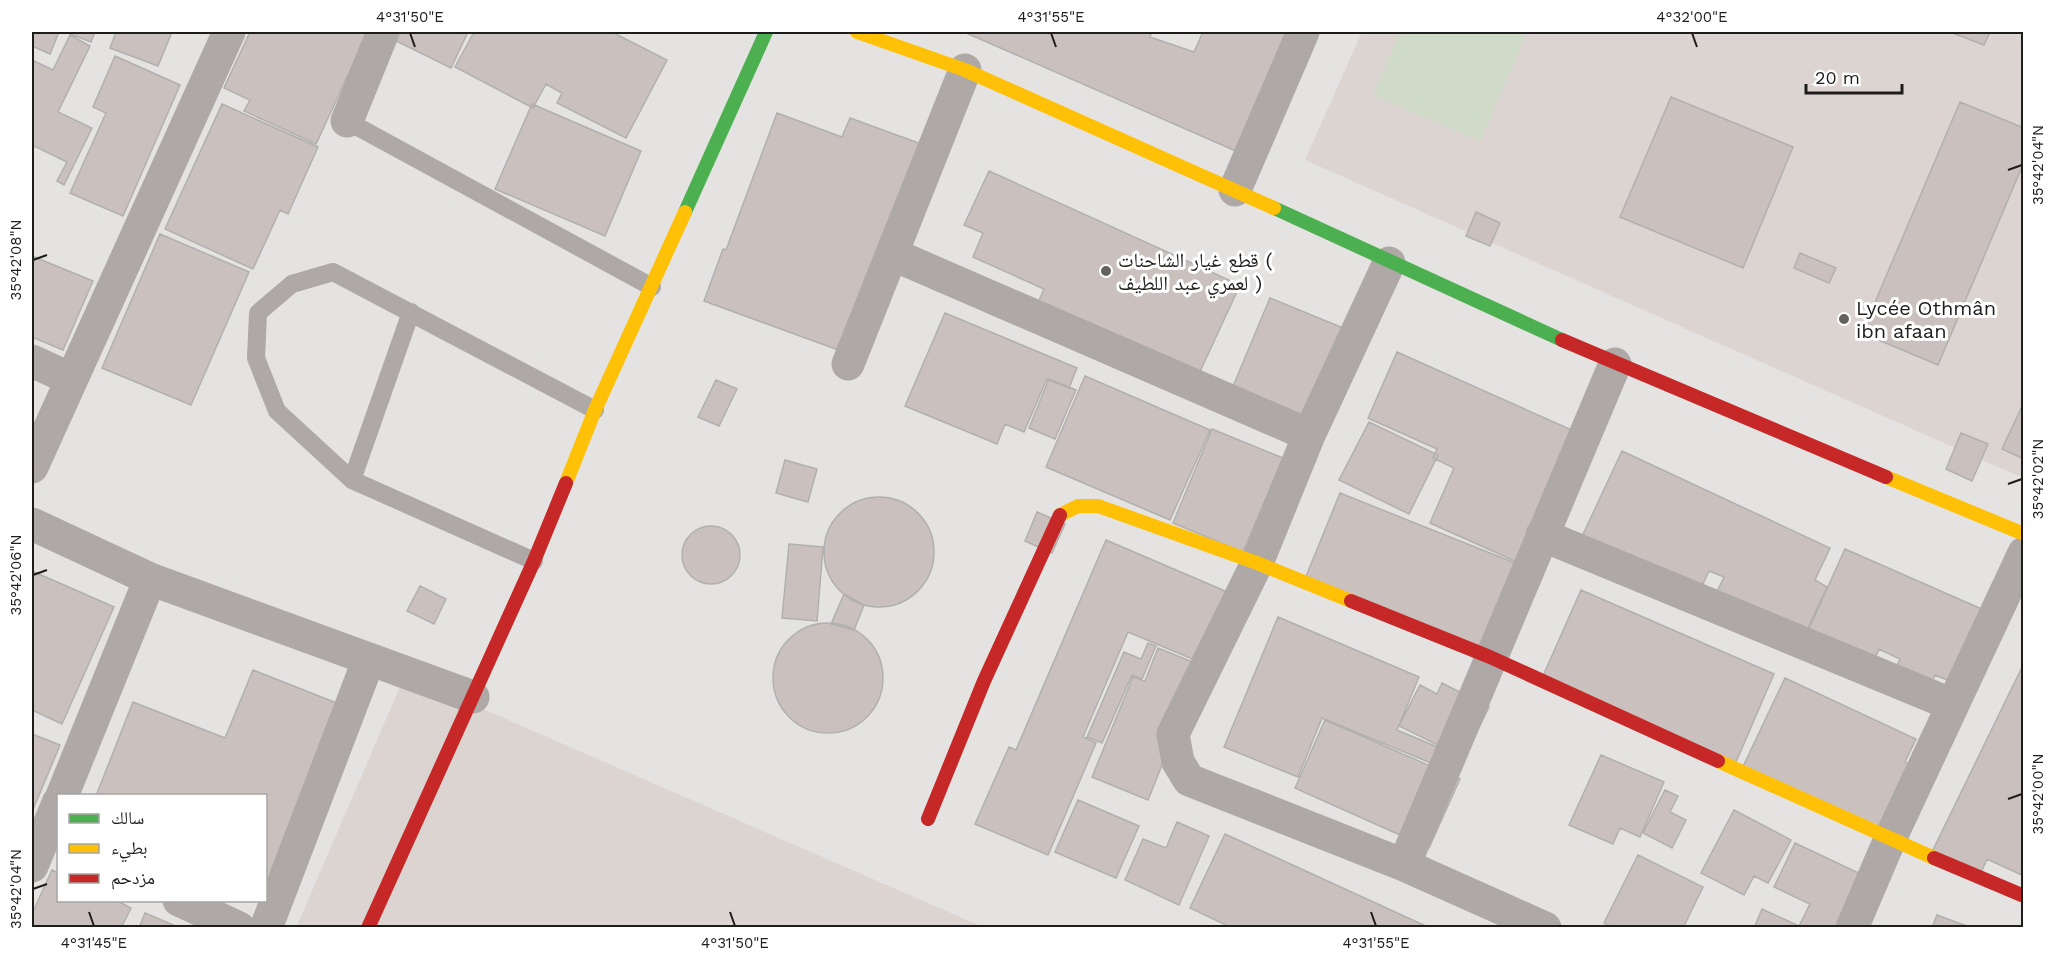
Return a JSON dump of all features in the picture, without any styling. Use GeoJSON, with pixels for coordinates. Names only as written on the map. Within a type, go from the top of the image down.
{"type":"FeatureCollection","features":[{"type":"Feature","properties":{"kind":"street"},"geometry":{"type":"LineString","coordinates":[[32,467],[229,32]]}},
{"type":"Feature","properties":{"kind":"street"},"geometry":{"type":"LineString","coordinates":[[347,121],[383,32]]}},
{"type":"Feature","properties":{"kind":"street"},"geometry":{"type":"LineString","coordinates":[[368,927],[534,561],[595,410],[766,32]]}},
{"type":"Feature","properties":{"kind":"street"},"geometry":{"type":"LineString","coordinates":[[857,32],[965,70],[1235,190],[1389,263],[1615,364],[2024,534]]}},
{"type":"Feature","properties":{"kind":"street"},"geometry":{"type":"LineString","coordinates":[[1235,190],[1303,32]]}},
{"type":"Feature","properties":{"kind":"street"},"geometry":{"type":"LineString","coordinates":[[848,364],[965,70]]}},
{"type":"Feature","properties":{"kind":"street"},"geometry":{"type":"LineString","coordinates":[[892,254],[1309,435]]}},
{"type":"Feature","properties":{"kind":"street"},"geometry":{"type":"LineString","coordinates":[[1389,263],[1309,435],[1257,563],[1173,734],[1178,762],[1190,780],[1404,865],[1545,927]]}},
{"type":"Feature","properties":{"kind":"street"},"geometry":{"type":"LineString","coordinates":[[32,361],[70,379]]}},
{"type":"Feature","properties":{"kind":"street"},"geometry":{"type":"LineString","coordinates":[[1404,865],[1615,364]]}},
{"type":"Feature","properties":{"kind":"street"},"geometry":{"type":"LineString","coordinates":[[928,819],[984,681],[1060,514],[1072,506],[1098,506],[1257,563],[1490,657],[1890,839],[2024,896]]}},
{"type":"Feature","properties":{"kind":"street"},"geometry":{"type":"LineString","coordinates":[[32,524],[150,579],[473,697]]}},
{"type":"Feature","properties":{"kind":"street"},"geometry":{"type":"LineString","coordinates":[[1542,535],[1953,705]]}},
{"type":"Feature","properties":{"kind":"street"},"geometry":{"type":"LineString","coordinates":[[1852,927],[1890,839],[2024,552]]}},
{"type":"Feature","properties":{"kind":"street"},"geometry":{"type":"LineString","coordinates":[[62,794],[150,579]]}},
{"type":"Feature","properties":{"kind":"street"},"geometry":{"type":"LineString","coordinates":[[266,927],[369,659]]}},
{"type":"Feature","properties":{"kind":"street"},"geometry":{"type":"LineString","coordinates":[[41,846],[57,806]]}},
{"type":"Feature","properties":{"kind":"street"},"geometry":{"type":"LineString","coordinates":[[183,902],[239,927]]}},
{"type":"Feature","properties":{"kind":"lane"},"geometry":{"type":"LineString","coordinates":[[347,121],[652,287]]}},
{"type":"Feature","properties":{"kind":"lane"},"geometry":{"type":"LineString","coordinates":[[534,561],[352,480],[277,411],[255,358],[258,313],[292,284],[333,272],[595,410]]}},
{"type":"Feature","properties":{"kind":"lane"},"geometry":{"type":"LineString","coordinates":[[352,480],[411,312]]}},
{"type":"Feature","properties":{"kind":"shaded area","name":"Lycée Othmân ibn afaan"},"geometry":{"type":"Polygon","coordinates":[[[1362,32],[2023,32],[2023,478],[1305,160],[1362,32]]]}},
{"type":"Feature","properties":{"kind":"shaded area"},"geometry":{"type":"Polygon","coordinates":[[[405,675],[983,927],[296,928],[405,675]]]}},
{"type":"Feature","properties":{"kind":"green space"},"geometry":{"type":"Polygon","coordinates":[[[1400,32],[1527,32],[1480,141],[1373,95],[1400,32]]]}},
{"type":"Feature","properties":{"kind":"building"},"geometry":{"type":"Polygon","coordinates":[[[32,32],[59,32],[50,54],[32,46],[32,32]]]}},
{"type":"Feature","properties":{"kind":"building"},"geometry":{"type":"Polygon","coordinates":[[[65,32],[95,32],[91,42],[65,32]]]}},
{"type":"Feature","properties":{"kind":"building"},"geometry":{"type":"Polygon","coordinates":[[[116,32],[172,32],[158,66],[110,48],[116,32]]]}},
{"type":"Feature","properties":{"kind":"building"},"geometry":{"type":"Polygon","coordinates":[[[250,32],[368,32],[316,144],[244,111],[250,100],[224,88],[250,32]]]}},
{"type":"Feature","properties":{"kind":"building"},"geometry":{"type":"Polygon","coordinates":[[[398,32],[468,32],[451,68],[394,40],[398,32]]]}},
{"type":"Feature","properties":{"kind":"building"},"geometry":{"type":"Polygon","coordinates":[[[474,32],[612,32],[667,60],[626,138],[557,103],[562,93],[546,84],[533,108],[455,67],[474,32]]]}},
{"type":"Feature","properties":{"kind":"building"},"geometry":{"type":"Polygon","coordinates":[[[964,32],[1152,32],[1150,37],[1194,52],[1203,32],[1291,32],[1238,152],[964,32]]]}},
{"type":"Feature","properties":{"kind":"building"},"geometry":{"type":"Polygon","coordinates":[[[1950,32],[1990,32],[1984,45],[1950,32]]]}},
{"type":"Feature","properties":{"kind":"building"},"geometry":{"type":"Polygon","coordinates":[[[70,35],[90,46],[58,112],[92,128],[64,185],[57,181],[67,162],[32,145],[32,60],[53,70],[70,35]]]}},
{"type":"Feature","properties":{"kind":"building"},"geometry":{"type":"Polygon","coordinates":[[[115,56],[180,85],[123,216],[70,193],[106,113],[93,107],[115,56]]]}},
{"type":"Feature","properties":{"kind":"building"},"geometry":{"type":"Polygon","coordinates":[[[1671,97],[1793,147],[1743,268],[1620,217],[1671,97]]]}},
{"type":"Feature","properties":{"kind":"building"},"geometry":{"type":"Polygon","coordinates":[[[1960,102],[2024,128],[2024,162],[1938,365],[1862,333],[1960,102]]]}},
{"type":"Feature","properties":{"kind":"building"},"geometry":{"type":"Polygon","coordinates":[[[222,104],[318,147],[288,214],[280,210],[253,269],[165,229],[222,104]]]}},
{"type":"Feature","properties":{"kind":"building"},"geometry":{"type":"Polygon","coordinates":[[[532,104],[641,151],[605,236],[495,189],[532,104]]]}},
{"type":"Feature","properties":{"kind":"building"},"geometry":{"type":"Polygon","coordinates":[[[777,113],[842,137],[850,118],[946,153],[863,359],[704,301],[723,249],[726,250],[777,113]]]}},
{"type":"Feature","properties":{"kind":"building","name":"قطع غيار الشاحنات ( لعمري عبد اللطيف )"},"geometry":{"type":"Polygon","coordinates":[[[989,171],[1240,285],[1197,378],[1037,305],[1044,289],[973,257],[983,233],[964,225],[989,171]]]}},
{"type":"Feature","properties":{"kind":"building"},"geometry":{"type":"Polygon","coordinates":[[[1476,212],[1500,223],[1490,246],[1466,236],[1476,212]]]}},
{"type":"Feature","properties":{"kind":"building"},"geometry":{"type":"Polygon","coordinates":[[[160,234],[249,272],[191,405],[102,368],[160,234]]]}},
{"type":"Feature","properties":{"kind":"building"},"geometry":{"type":"Polygon","coordinates":[[[1800,253],[1836,268],[1829,283],[1794,268],[1800,253]]]}},
{"type":"Feature","properties":{"kind":"building"},"geometry":{"type":"Polygon","coordinates":[[[32,256],[93,281],[63,350],[32,337],[32,256]]]}},
{"type":"Feature","properties":{"kind":"building"},"geometry":{"type":"Polygon","coordinates":[[[1270,298],[1360,335],[1321,428],[1231,391],[1270,298]]]}},
{"type":"Feature","properties":{"kind":"building"},"geometry":{"type":"Polygon","coordinates":[[[945,313],[1077,368],[1069,388],[1047,379],[1024,432],[1005,424],[997,444],[905,406],[945,313]]]}},
{"type":"Feature","properties":{"kind":"building"},"geometry":{"type":"Polygon","coordinates":[[[1397,352],[1576,432],[1517,562],[1430,523],[1454,468],[1433,458],[1437,449],[1368,418],[1397,352]]]}},
{"type":"Feature","properties":{"kind":"building"},"geometry":{"type":"Polygon","coordinates":[[[1085,376],[1210,430],[1170,520],[1046,467],[1085,376]]]}},
{"type":"Feature","properties":{"kind":"building"},"geometry":{"type":"Polygon","coordinates":[[[1049,379],[1076,390],[1055,439],[1029,428],[1049,379]]]}},
{"type":"Feature","properties":{"kind":"building"},"geometry":{"type":"Polygon","coordinates":[[[716,380],[737,389],[719,426],[698,417],[716,380]]]}},
{"type":"Feature","properties":{"kind":"building"},"geometry":{"type":"Polygon","coordinates":[[[2024,402],[2024,459],[2002,449],[2024,402]]]}},
{"type":"Feature","properties":{"kind":"building"},"geometry":{"type":"Polygon","coordinates":[[[1369,422],[1438,455],[1409,514],[1339,480],[1369,422]]]}},
{"type":"Feature","properties":{"kind":"building"},"geometry":{"type":"Polygon","coordinates":[[[1212,429],[1283,458],[1243,552],[1173,523],[1212,429]]]}},
{"type":"Feature","properties":{"kind":"building"},"geometry":{"type":"Polygon","coordinates":[[[1961,433],[1988,444],[1972,481],[1946,469],[1961,433]]]}},
{"type":"Feature","properties":{"kind":"building"},"geometry":{"type":"Polygon","coordinates":[[[1622,451],[1830,548],[1815,580],[1827,587],[1802,641],[1713,600],[1724,577],[1709,571],[1696,599],[1578,545],[1622,451]]]}},
{"type":"Feature","properties":{"kind":"building"},"geometry":{"type":"Polygon","coordinates":[[[785,460],[817,469],[808,502],[776,493],[785,460]]]}},
{"type":"Feature","properties":{"kind":"building"},"geometry":{"type":"Polygon","coordinates":[[[1340,493],[1520,565],[1482,658],[1302,586],[1340,493]]]}},
{"type":"Feature","properties":{"kind":"building"},"geometry":{"type":"Polygon","coordinates":[[[879,497],[900,501],[918,513],[930,531],[934,552],[930,573],[918,591],[900,603],[879,607],[858,603],[840,591],[828,573],[824,552],[828,531],[840,513],[858,501],[879,497]]]}},
{"type":"Feature","properties":{"kind":"building"},"geometry":{"type":"Polygon","coordinates":[[[1037,512],[1065,524],[1052,553],[1025,541],[1037,512]]]}},
{"type":"Feature","properties":{"kind":"building"},"geometry":{"type":"Polygon","coordinates":[[[705,526],[717,526],[732,534],[740,549],[740,561],[732,576],[717,584],[705,584],[690,576],[682,561],[682,549],[690,534],[705,526]]]}},
{"type":"Feature","properties":{"kind":"building"},"geometry":{"type":"Polygon","coordinates":[[[1106,540],[1239,597],[1209,666],[1128,632],[1083,737],[1096,743],[1048,855],[975,824],[1009,747],[1016,750],[1106,540]]]}},
{"type":"Feature","properties":{"kind":"building"},"geometry":{"type":"Polygon","coordinates":[[[789,544],[823,547],[817,621],[782,618],[789,544]]]}},
{"type":"Feature","properties":{"kind":"building"},"geometry":{"type":"Polygon","coordinates":[[[1845,549],[1993,614],[1961,686],[1935,675],[1927,694],[1891,678],[1900,659],[1879,649],[1869,672],[1803,642],[1845,549]]]}},
{"type":"Feature","properties":{"kind":"building"},"geometry":{"type":"Polygon","coordinates":[[[32,571],[114,607],[62,724],[32,710],[32,571]]]}},
{"type":"Feature","properties":{"kind":"building"},"geometry":{"type":"Polygon","coordinates":[[[420,586],[446,599],[434,624],[407,611],[420,586]]]}},
{"type":"Feature","properties":{"kind":"building"},"geometry":{"type":"Polygon","coordinates":[[[1581,590],[1774,674],[1733,769],[1539,685],[1581,590]]]}},
{"type":"Feature","properties":{"kind":"building"},"geometry":{"type":"Polygon","coordinates":[[[844,594],[864,605],[854,630],[831,624],[844,594]]]}},
{"type":"Feature","properties":{"kind":"building"},"geometry":{"type":"Polygon","coordinates":[[[1278,617],[1419,677],[1397,730],[1461,757],[1455,773],[1322,718],[1298,777],[1224,747],[1278,617]]]}},
{"type":"Feature","properties":{"kind":"building"},"geometry":{"type":"Polygon","coordinates":[[[828,623],[849,627],[867,639],[879,657],[883,678],[879,699],[867,717],[849,729],[828,733],[807,729],[789,717],[777,699],[773,678],[777,657],[789,639],[807,627],[828,623]]]}},
{"type":"Feature","properties":{"kind":"building"},"geometry":{"type":"Polygon","coordinates":[[[1148,643],[1156,646],[1142,679],[1132,675],[1102,743],[1087,737],[1124,652],[1141,659],[1148,643]]]}},
{"type":"Feature","properties":{"kind":"building"},"geometry":{"type":"Polygon","coordinates":[[[1158,648],[1215,671],[1178,725],[1148,800],[1092,777],[1133,677],[1145,681],[1158,648]]]}},
{"type":"Feature","properties":{"kind":"building"},"geometry":{"type":"Polygon","coordinates":[[[2024,663],[2024,876],[1987,859],[1980,875],[1932,852],[2024,663]]]}},
{"type":"Feature","properties":{"kind":"building"},"geometry":{"type":"Polygon","coordinates":[[[253,670],[339,704],[267,884],[267,794],[97,794],[133,702],[225,738],[253,670]]]}},
{"type":"Feature","properties":{"kind":"building"},"geometry":{"type":"Polygon","coordinates":[[[1785,678],[1916,739],[1905,762],[1922,770],[1888,842],[1740,773],[1785,678]]]}},
{"type":"Feature","properties":{"kind":"building"},"geometry":{"type":"Polygon","coordinates":[[[1442,683],[1489,707],[1464,758],[1399,726],[1420,685],[1437,694],[1442,683]]]}},
{"type":"Feature","properties":{"kind":"building"},"geometry":{"type":"Polygon","coordinates":[[[1325,720],[1460,779],[1429,848],[1295,788],[1325,720]]]}},
{"type":"Feature","properties":{"kind":"building"},"geometry":{"type":"Polygon","coordinates":[[[32,734],[60,745],[32,812],[32,734]]]}},
{"type":"Feature","properties":{"kind":"building"},"geometry":{"type":"Polygon","coordinates":[[[1601,755],[1664,782],[1640,837],[1620,828],[1613,844],[1569,825],[1601,755]]]}},
{"type":"Feature","properties":{"kind":"building"},"geometry":{"type":"Polygon","coordinates":[[[1665,790],[1678,796],[1670,812],[1686,820],[1672,848],[1643,833],[1665,790]]]}},
{"type":"Feature","properties":{"kind":"building"},"geometry":{"type":"Polygon","coordinates":[[[1078,800],[1139,826],[1116,878],[1055,852],[1078,800]]]}},
{"type":"Feature","properties":{"kind":"building"},"geometry":{"type":"Polygon","coordinates":[[[1734,810],[1791,840],[1768,883],[1754,876],[1744,895],[1701,873],[1734,810]]]}},
{"type":"Feature","properties":{"kind":"building"},"geometry":{"type":"Polygon","coordinates":[[[1177,822],[1209,836],[1179,905],[1125,880],[1143,839],[1166,848],[1177,822]]]}},
{"type":"Feature","properties":{"kind":"building"},"geometry":{"type":"Polygon","coordinates":[[[1225,834],[1430,928],[1232,928],[1190,908],[1225,834]]]}},
{"type":"Feature","properties":{"kind":"building"},"geometry":{"type":"Polygon","coordinates":[[[1795,843],[1882,884],[1862,928],[1754,928],[1762,909],[1799,926],[1810,904],[1774,887],[1795,843]]]}},
{"type":"Feature","properties":{"kind":"building"},"geometry":{"type":"Polygon","coordinates":[[[1638,855],[1703,887],[1683,928],[1612,928],[1604,923],[1638,855]]]}},
{"type":"Feature","properties":{"kind":"building"},"geometry":{"type":"Polygon","coordinates":[[[52,870],[57,872],[57,902],[120,902],[131,908],[121,928],[32,928],[32,914],[52,870]]]}},
{"type":"Feature","properties":{"kind":"building"},"geometry":{"type":"Polygon","coordinates":[[[145,913],[180,928],[139,928],[145,913]]]}},
{"type":"Feature","properties":{"kind":"building"},"geometry":{"type":"Polygon","coordinates":[[[1937,915],[1972,928],[1932,928],[1937,915]]]}},
{"type":"Feature","properties":{"kind":"traffic: fast"},"geometry":{"type":"LineString","coordinates":[[685,212],[766,32]]}},
{"type":"Feature","properties":{"kind":"traffic: fast"},"geometry":{"type":"LineString","coordinates":[[1274,208],[1562,340]]}},
{"type":"Feature","properties":{"kind":"traffic: slow"},"geometry":{"type":"LineString","coordinates":[[857,32],[965,70],[1274,208]]}},
{"type":"Feature","properties":{"kind":"traffic: slow"},"geometry":{"type":"LineString","coordinates":[[566,483],[595,410],[685,212]]}},
{"type":"Feature","properties":{"kind":"traffic: slow"},"geometry":{"type":"LineString","coordinates":[[1886,477],[2024,534]]}},
{"type":"Feature","properties":{"kind":"traffic: slow"},"geometry":{"type":"LineString","coordinates":[[1060,515],[1078,506],[1098,506],[1257,563],[1351,601]]}},
{"type":"Feature","properties":{"kind":"traffic: slow"},"geometry":{"type":"LineString","coordinates":[[1718,761],[1934,858]]}},
{"type":"Feature","properties":{"kind":"traffic: jam"},"geometry":{"type":"LineString","coordinates":[[1562,340],[1886,477]]}},
{"type":"Feature","properties":{"kind":"traffic: jam"},"geometry":{"type":"LineString","coordinates":[[368,928],[534,561],[566,483]]}},
{"type":"Feature","properties":{"kind":"traffic: jam"},"geometry":{"type":"LineString","coordinates":[[928,819],[984,681],[1060,515]]}},
{"type":"Feature","properties":{"kind":"traffic: jam"},"geometry":{"type":"LineString","coordinates":[[1351,601],[1490,657],[1718,761]]}},
{"type":"Feature","properties":{"kind":"traffic: jam"},"geometry":{"type":"LineString","coordinates":[[1934,858],[2024,896]]}},
{"type":"Feature","properties":{"kind":"place","name":"قطع غيار الشاحنات ( لعمري عبد اللطيف )"},"geometry":{"type":"Point","coordinates":[1106,271]}},
{"type":"Feature","properties":{"kind":"place","name":"Lycée Othmân ibn afaan"},"geometry":{"type":"Point","coordinates":[1844,319]}}]}
